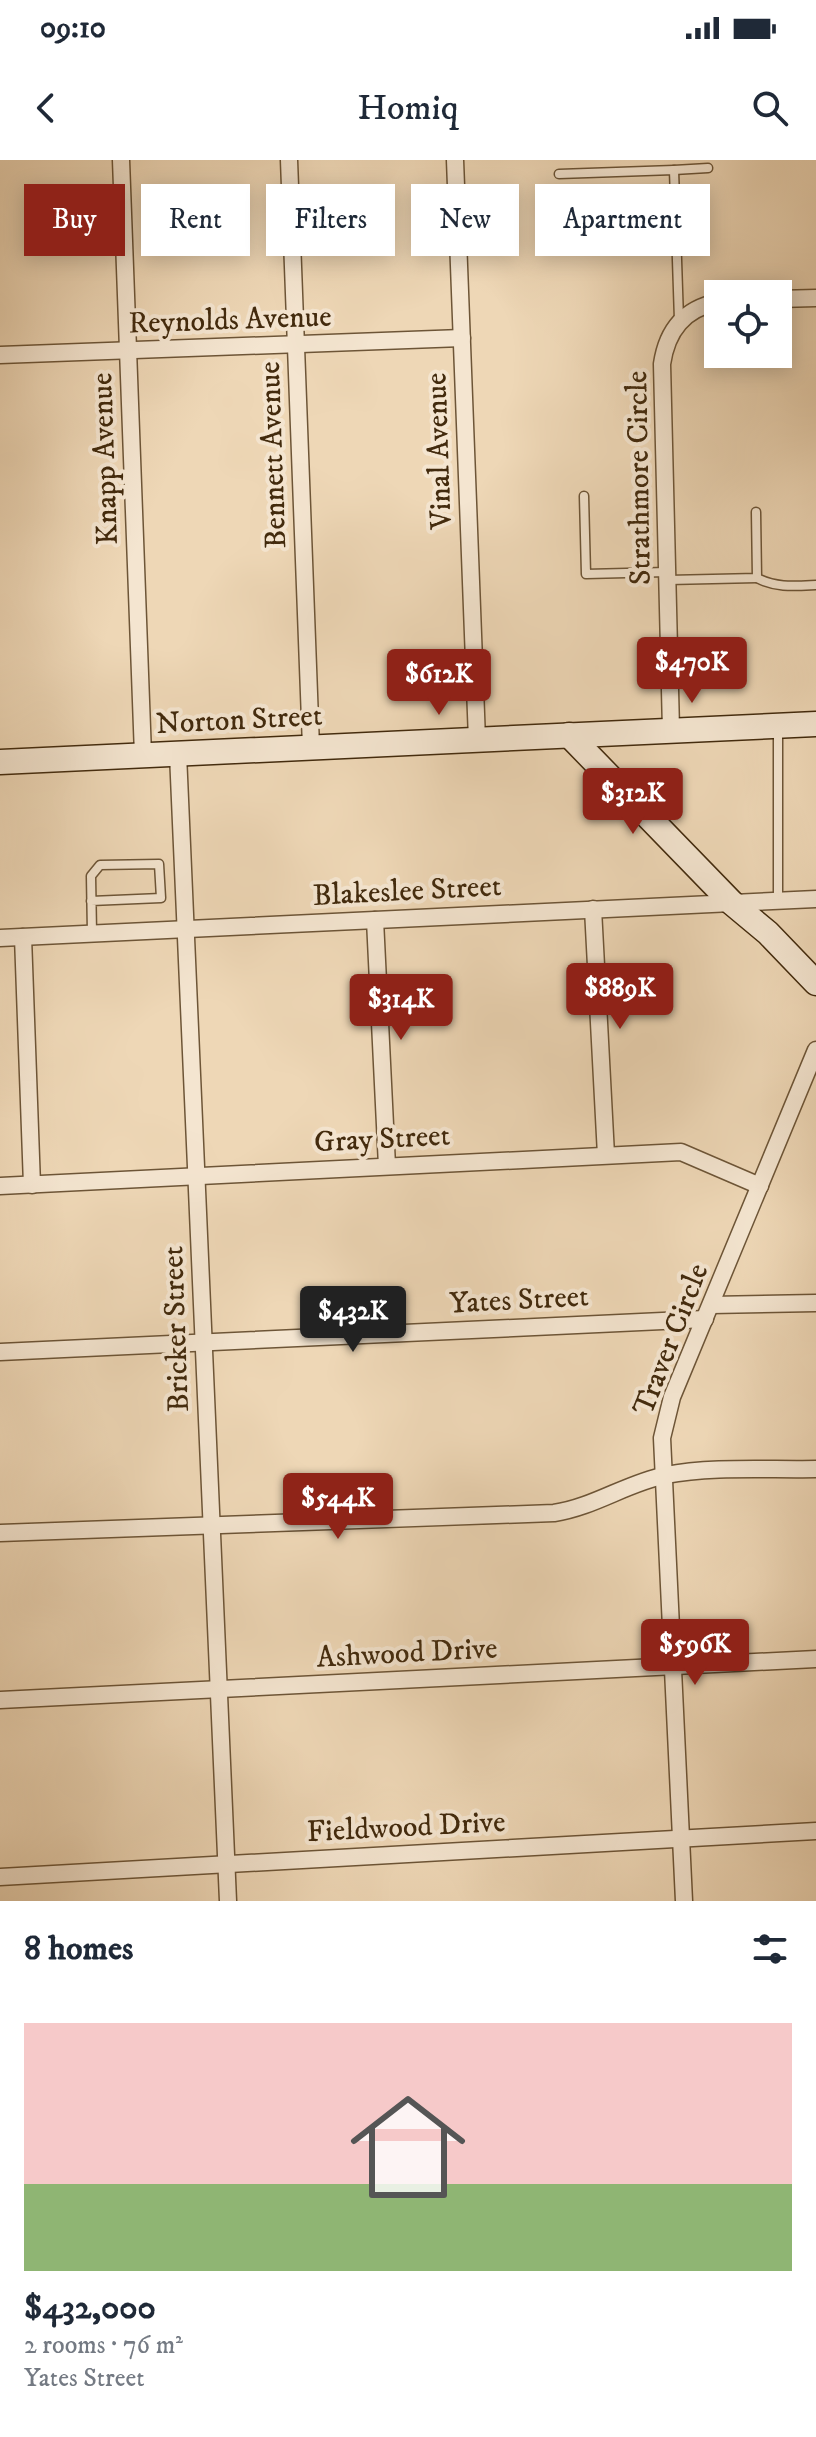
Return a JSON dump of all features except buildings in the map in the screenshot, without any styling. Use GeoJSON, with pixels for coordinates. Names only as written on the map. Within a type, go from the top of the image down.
{"type":"FeatureCollection","features":[{"type":"Feature","properties":{"kind":"main road","name":"Norton Street"},"geometry":{"type":"LineString","coordinates":[[0,762],[816,724]]}},
{"type":"Feature","properties":{"kind":"main road"},"geometry":{"type":"LineString","coordinates":[[569,735],[732,903],[768,933],[816,983]]}},
{"type":"Feature","properties":{"kind":"street","name":"Knapp Avenue"},"geometry":{"type":"LineString","coordinates":[[121,160],[143,755]]}},
{"type":"Feature","properties":{"kind":"street","name":"Bennett Avenue"},"geometry":{"type":"LineString","coordinates":[[289,160],[311,747]]}},
{"type":"Feature","properties":{"kind":"street","name":"Vinal Avenue"},"geometry":{"type":"LineString","coordinates":[[455,160],[477,740]]}},
{"type":"Feature","properties":{"kind":"street"},"geometry":{"type":"LineString","coordinates":[[792,299],[816,298]]}},
{"type":"Feature","properties":{"kind":"street"},"geometry":{"type":"LineString","coordinates":[[679,321],[691,311],[704,307]]}},
{"type":"Feature","properties":{"kind":"street","name":"Strathmore Circle"},"geometry":{"type":"LineString","coordinates":[[671,730],[662,364],[670,334],[679,321]]}},
{"type":"Feature","properties":{"kind":"street","name":"Reynolds Avenue"},"geometry":{"type":"LineString","coordinates":[[0,355],[462,338]]}},
{"type":"Feature","properties":{"kind":"street","name":"Bricker Street"},"geometry":{"type":"LineString","coordinates":[[178,754],[228,1901]]}},
{"type":"Feature","properties":{"kind":"street","name":"Blakeslee Street"},"geometry":{"type":"LineString","coordinates":[[0,938],[816,899]]}},
{"type":"Feature","properties":{"kind":"street"},"geometry":{"type":"LineString","coordinates":[[593,909],[606,1155]]}},
{"type":"Feature","properties":{"kind":"street"},"geometry":{"type":"LineString","coordinates":[[375,920],[387,1166]]}},
{"type":"Feature","properties":{"kind":"street"},"geometry":{"type":"LineString","coordinates":[[23,937],[32,1185]]}},
{"type":"Feature","properties":{"kind":"street","name":"Traver Circle"},"geometry":{"type":"LineString","coordinates":[[684,1901],[662,1438],[666,1417],[816,1050]]}},
{"type":"Feature","properties":{"kind":"street","name":"Gray Street"},"geometry":{"type":"LineString","coordinates":[[0,1186],[681,1152],[760,1186]]}},
{"type":"Feature","properties":{"kind":"street","name":"Yates Street"},"geometry":{"type":"LineString","coordinates":[[0,1352],[708,1312],[816,1303]]}},
{"type":"Feature","properties":{"kind":"street"},"geometry":{"type":"LineString","coordinates":[[0,1533],[554,1513],[597,1502],[663,1476],[691,1472],[816,1469]]}},
{"type":"Feature","properties":{"kind":"street","name":"Ashwood Drive"},"geometry":{"type":"LineString","coordinates":[[0,1700],[816,1659]]}},
{"type":"Feature","properties":{"kind":"street","name":"Fieldwood Drive"},"geometry":{"type":"LineString","coordinates":[[0,1877],[816,1831]]}},
{"type":"Feature","properties":{"kind":"lane"},"geometry":{"type":"LineString","coordinates":[[559,174],[708,168]]}},
{"type":"Feature","properties":{"kind":"lane"},"geometry":{"type":"LineString","coordinates":[[674,170],[679,321]]}},
{"type":"Feature","properties":{"kind":"lane"},"geometry":{"type":"LineString","coordinates":[[584,496],[586,574],[757,578],[778,586],[816,585]]}},
{"type":"Feature","properties":{"kind":"lane"},"geometry":{"type":"LineString","coordinates":[[756,512],[757,578]]}},
{"type":"Feature","properties":{"kind":"lane"},"geometry":{"type":"LineString","coordinates":[[778,725],[778,900]]}},
{"type":"Feature","properties":{"kind":"lane"},"geometry":{"type":"LineString","coordinates":[[91,901],[161,898],[159,864],[100,865],[91,876],[91,901],[92,934]]}}]}
